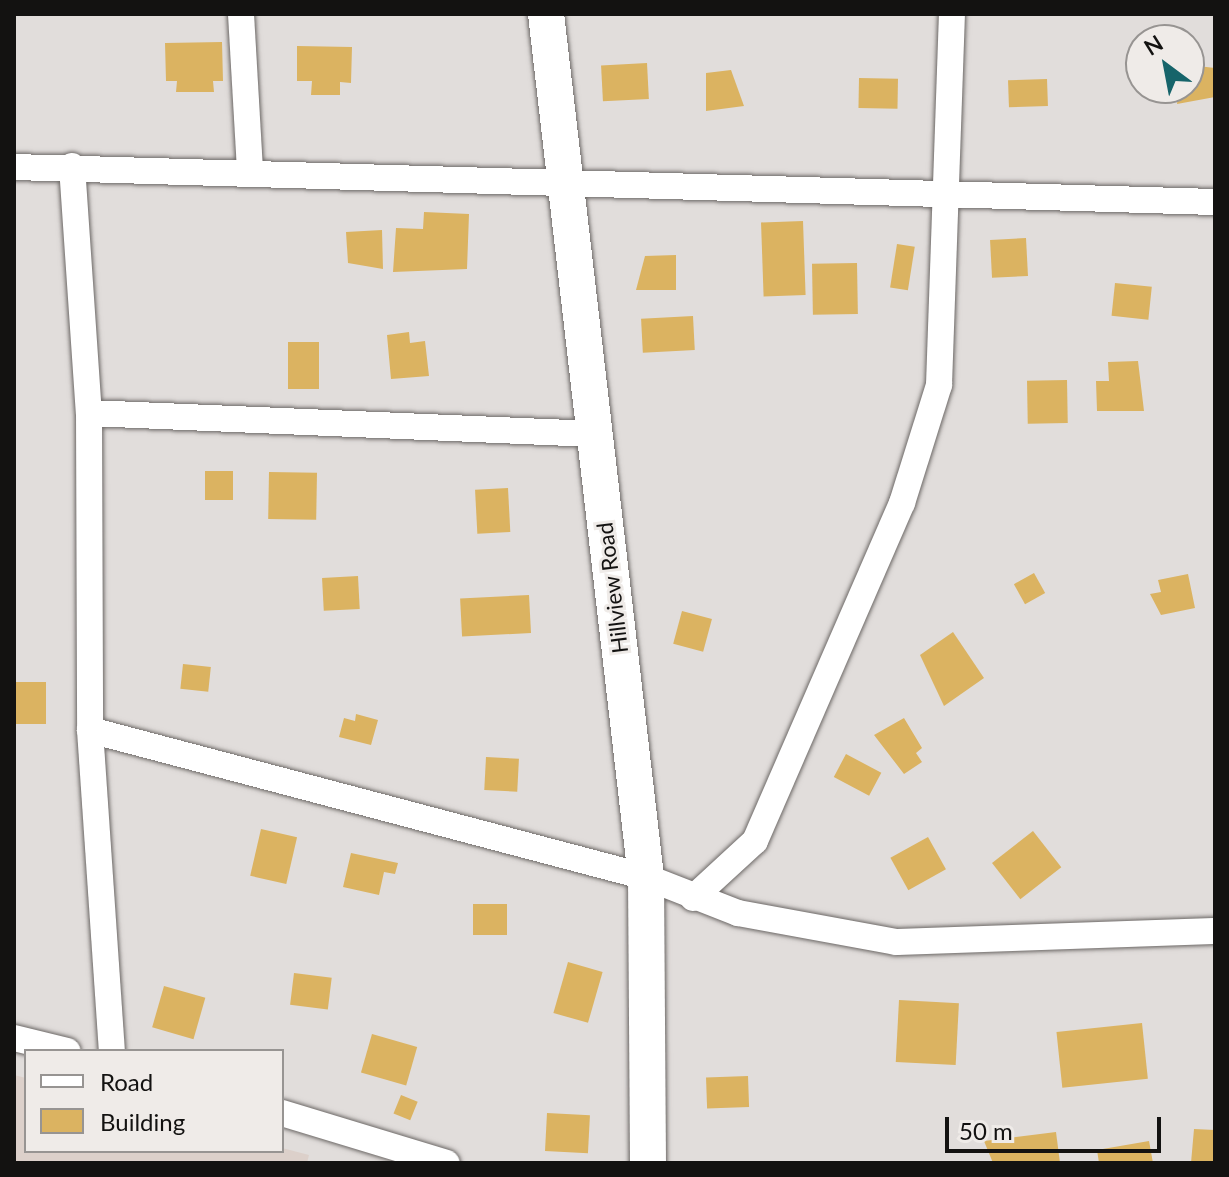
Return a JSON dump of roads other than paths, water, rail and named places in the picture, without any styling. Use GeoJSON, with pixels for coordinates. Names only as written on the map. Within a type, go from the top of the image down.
{"type":"FeatureCollection","features":[{"type":"Feature","properties":{"kind":"street"},"geometry":{"type":"LineString","coordinates":[[241,14],[250,170]]}},
{"type":"Feature","properties":{"kind":"street","name":"Hillview Road"},"geometry":{"type":"LineString","coordinates":[[546,14],[560,182],[594,434],[646,877],[648,1163]]}},
{"type":"Feature","properties":{"kind":"street"},"geometry":{"type":"LineString","coordinates":[[693,898],[755,841],[902,503],[939,385],[943,192],[952,14]]}},
{"type":"Feature","properties":{"kind":"street"},"geometry":{"type":"LineString","coordinates":[[72,166],[89,413],[90,730],[112,1049]]}},
{"type":"Feature","properties":{"kind":"street"},"geometry":{"type":"LineString","coordinates":[[14,167],[250,170],[1215,202]]}},
{"type":"Feature","properties":{"kind":"street"},"geometry":{"type":"LineString","coordinates":[[89,413],[594,434]]}},
{"type":"Feature","properties":{"kind":"street"},"geometry":{"type":"LineString","coordinates":[[90,730],[646,877],[693,898],[896,942],[1215,931]]}},
{"type":"Feature","properties":{"kind":"street"},"geometry":{"type":"LineString","coordinates":[[14,1038],[59,1049]]}},
{"type":"Feature","properties":{"kind":"street"},"geometry":{"type":"LineString","coordinates":[[284,1114],[447,1163]]}}]}
